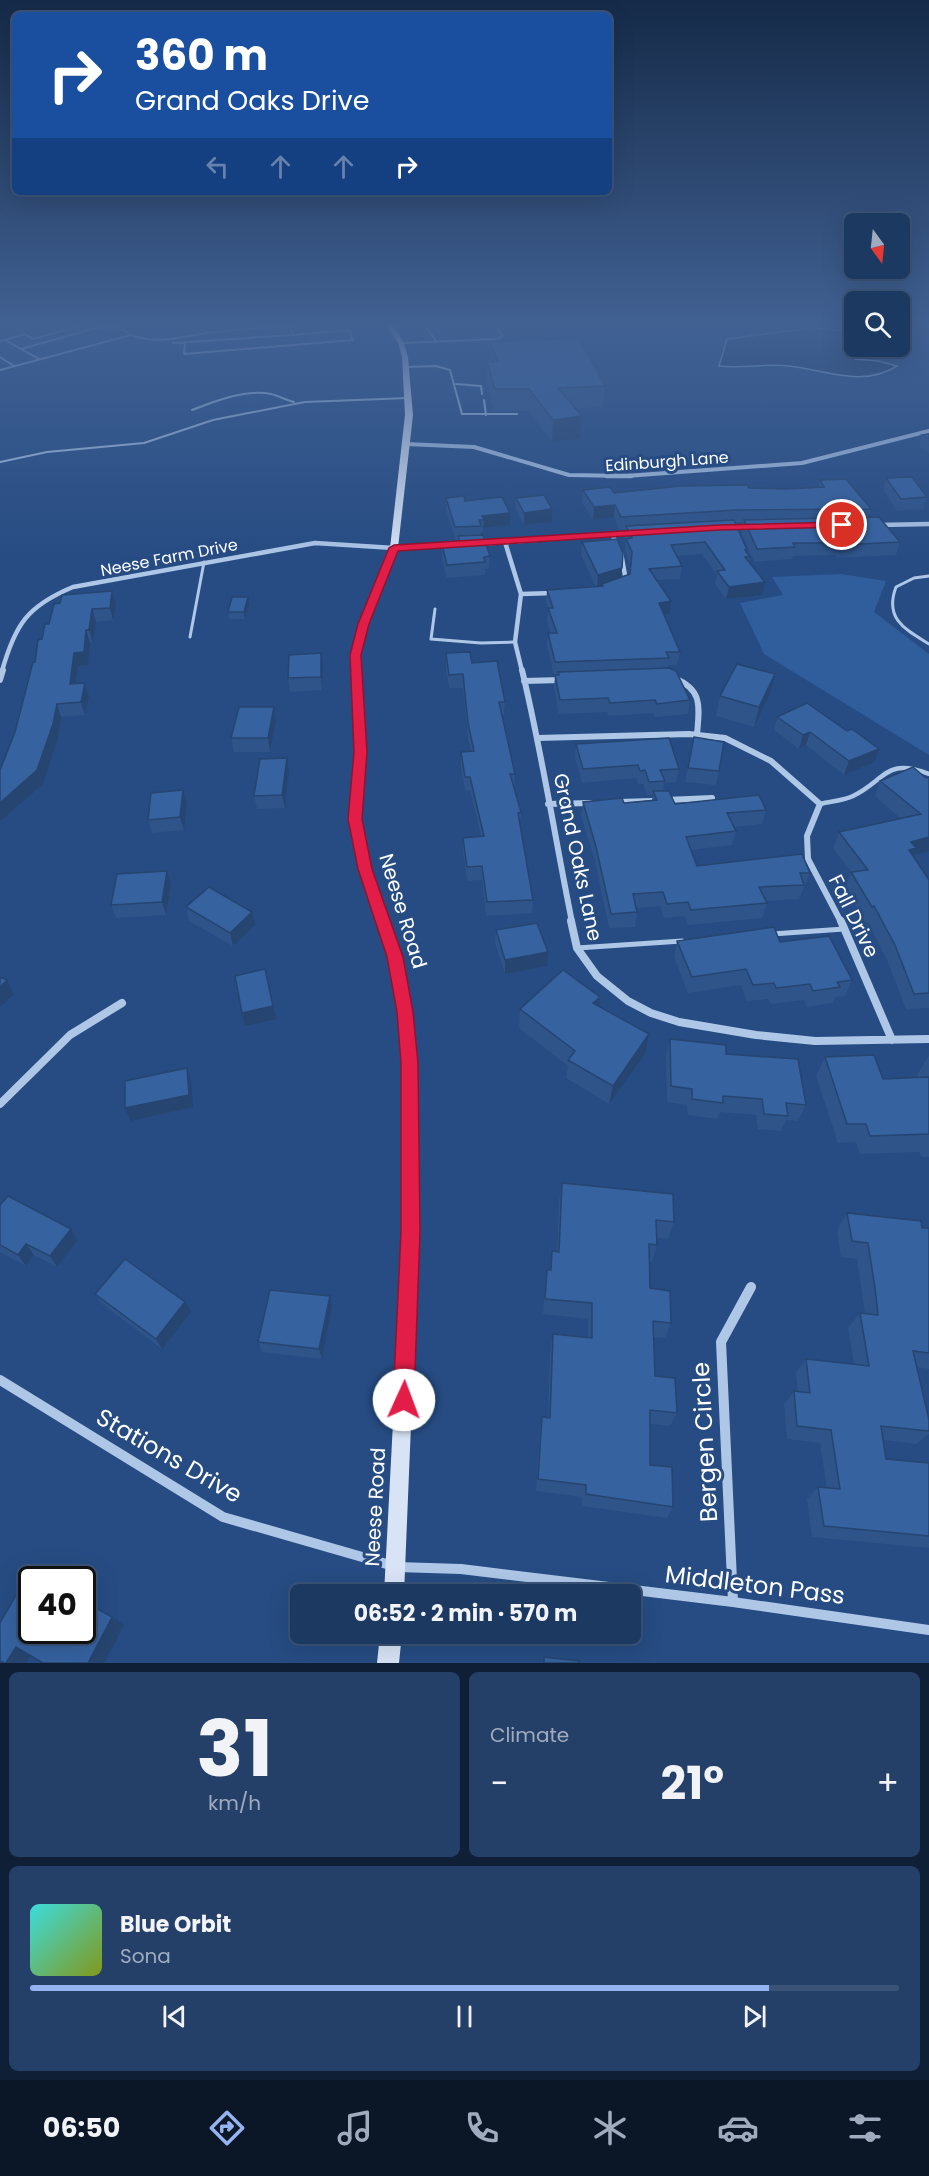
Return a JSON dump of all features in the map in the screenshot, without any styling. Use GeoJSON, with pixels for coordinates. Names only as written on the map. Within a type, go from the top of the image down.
{"type":"FeatureCollection","features":[{"type":"Feature","properties":{"kind":"street","name":"Neese Road"},"geometry":{"type":"LineString","coordinates":[[395,1584],[411,1232],[410,1063],[405,1012],[395,957],[365,869],[355,819],[360,752],[356,655],[363,624],[394,548],[406,444],[408,404]]}},
{"type":"Feature","properties":{"kind":"street","name":"Edinburgh Lane"},"geometry":{"type":"LineString","coordinates":[[406,444],[474,447],[569,475],[626,477],[802,463],[929,431]]}},
{"type":"Feature","properties":{"kind":"street"},"geometry":{"type":"LineString","coordinates":[[872,525],[929,524]]}},
{"type":"Feature","properties":{"kind":"street"},"geometry":{"type":"LineString","coordinates":[[473,544],[635,532]]}},
{"type":"Feature","properties":{"kind":"street"},"geometry":{"type":"LineString","coordinates":[[612,534],[621,553],[627,579],[625,584]]}},
{"type":"Feature","properties":{"kind":"street","name":"Neese Farm Drive"},"geometry":{"type":"LineString","coordinates":[[0,680],[3,659],[23,616],[53,595],[73,587],[326,542],[394,548],[451,546]]}},
{"type":"Feature","properties":{"kind":"street","name":"Grand Oaks Lane"},"geometry":{"type":"LineString","coordinates":[[506,542],[521,594],[514,642],[538,738],[548,804],[577,948],[607,986],[651,1013],[679,1022],[756,1035],[815,1041],[929,1040]]}},
{"type":"Feature","properties":{"kind":"street"},"geometry":{"type":"LineString","coordinates":[[521,594],[557,593]]}},
{"type":"Feature","properties":{"kind":"street"},"geometry":{"type":"LineString","coordinates":[[668,676],[692,687],[698,695],[697,735]]}},
{"type":"Feature","properties":{"kind":"street"},"geometry":{"type":"LineString","coordinates":[[524,681],[568,680]]}},
{"type":"Feature","properties":{"kind":"street"},"geometry":{"type":"LineString","coordinates":[[538,738],[697,735],[725,738],[771,761],[820,804]]}},
{"type":"Feature","properties":{"kind":"street"},"geometry":{"type":"LineString","coordinates":[[607,802],[712,798]]}},
{"type":"Feature","properties":{"kind":"street"},"geometry":{"type":"LineString","coordinates":[[548,804],[595,803]]}},
{"type":"Feature","properties":{"kind":"street","name":"Fall Drive"},"geometry":{"type":"LineString","coordinates":[[820,804],[807,836],[808,859],[845,929],[892,1040]]}},
{"type":"Feature","properties":{"kind":"street"},"geometry":{"type":"LineString","coordinates":[[0,1104],[70,1033],[94,1015],[122,1003]]}},
{"type":"Feature","properties":{"kind":"street","name":"Bergen Circle"},"geometry":{"type":"LineString","coordinates":[[733,1602],[721,1342],[751,1287]]}},
{"type":"Feature","properties":{"kind":"street","name":"Stations Drive"},"geometry":{"type":"LineString","coordinates":[[0,1380],[223,1517],[397,1567]]}},
{"type":"Feature","properties":{"kind":"street","name":"Middleton Pass"},"geometry":{"type":"LineString","coordinates":[[397,1567],[461,1569],[733,1602],[929,1630]]}},
{"type":"Feature","properties":{"kind":"street"},"geometry":{"type":"LineString","coordinates":[[388,1663],[390,1644]]}},
{"type":"Feature","properties":{"kind":"lane"},"geometry":{"type":"LineString","coordinates":[[192,410],[210,404]]}},
{"type":"Feature","properties":{"kind":"lane"},"geometry":{"type":"LineString","coordinates":[[0,462],[36,454],[144,443],[213,420],[297,404]]}},
{"type":"Feature","properties":{"kind":"lane"},"geometry":{"type":"LineString","coordinates":[[460,404],[462,414],[517,414]]}},
{"type":"Feature","properties":{"kind":"lane"},"geometry":{"type":"LineString","coordinates":[[484,404],[486,415]]}},
{"type":"Feature","properties":{"kind":"lane"},"geometry":{"type":"LineString","coordinates":[[190,637],[204,562]]}},
{"type":"Feature","properties":{"kind":"lane"},"geometry":{"type":"LineString","coordinates":[[929,576],[914,578],[896,587],[889,606],[892,615],[901,625],[929,644]]}},
{"type":"Feature","properties":{"kind":"lane"},"geometry":{"type":"LineString","coordinates":[[435,609],[431,639],[481,643],[514,642]]}},
{"type":"Feature","properties":{"kind":"lane"},"geometry":{"type":"LineString","coordinates":[[820,804],[852,796],[883,772],[895,767],[908,767],[929,774]]}},
{"type":"Feature","properties":{"kind":"lane"},"geometry":{"type":"LineString","coordinates":[[763,935],[845,929]]}},
{"type":"Feature","properties":{"kind":"lane"},"geometry":{"type":"LineString","coordinates":[[577,948],[694,940]]}},
{"type":"Feature","properties":{"kind":"shaded area"},"geometry":{"type":"Polygon","coordinates":[[[841,574],[886,581],[874,612],[929,654],[929,755],[764,654],[740,603],[783,595],[772,577],[841,574]]]}},
{"type":"Feature","properties":{"kind":"building"},"geometry":{"type":"Polygon","coordinates":[[[540,404],[571,404],[582,416],[553,420],[540,404]]]}},
{"type":"Feature","properties":{"kind":"building"},"geometry":{"type":"Polygon","coordinates":[[[912,477],[927,497],[901,499],[886,478],[912,477]]]}},
{"type":"Feature","properties":{"kind":"building"},"geometry":{"type":"Polygon","coordinates":[[[846,479],[871,509],[736,510],[621,517],[615,505],[594,507],[583,490],[610,487],[614,493],[680,486],[747,485],[749,488],[785,489],[824,487],[820,480],[846,479]]]}},
{"type":"Feature","properties":{"kind":"building"},"geometry":{"type":"Polygon","coordinates":[[[544,495],[552,509],[524,513],[516,498],[544,495]]]}},
{"type":"Feature","properties":{"kind":"building"},"geometry":{"type":"Polygon","coordinates":[[[464,496],[465,501],[502,497],[510,513],[482,516],[484,520],[479,520],[481,526],[455,527],[446,498],[464,496]]]}},
{"type":"Feature","properties":{"kind":"building"},"geometry":{"type":"Polygon","coordinates":[[[879,517],[900,542],[840,545],[839,543],[793,543],[795,547],[757,549],[744,520],[879,517]]]}},
{"type":"Feature","properties":{"kind":"building"},"geometry":{"type":"Polygon","coordinates":[[[734,520],[747,550],[745,550],[750,557],[745,557],[765,582],[729,587],[717,571],[725,570],[705,542],[671,545],[682,566],[649,569],[671,601],[659,603],[680,652],[666,652],[669,658],[555,662],[548,633],[557,633],[548,608],[553,608],[547,590],[603,586],[602,584],[630,574],[632,552],[626,539],[632,538],[626,526],[734,520]]]}},
{"type":"Feature","properties":{"kind":"building"},"geometry":{"type":"Polygon","coordinates":[[[483,535],[490,556],[484,557],[485,562],[447,565],[442,545],[461,544],[458,536],[483,535]]]}},
{"type":"Feature","properties":{"kind":"building"},"geometry":{"type":"Polygon","coordinates":[[[617,539],[623,553],[622,568],[598,575],[582,542],[617,539]]]}},
{"type":"Feature","properties":{"kind":"building"},"geometry":{"type":"Polygon","coordinates":[[[112,591],[110,608],[92,609],[89,630],[86,630],[84,652],[74,653],[70,684],[85,683],[81,702],[57,704],[53,724],[37,770],[0,803],[0,770],[15,732],[33,662],[35,662],[38,640],[42,639],[45,624],[49,624],[54,604],[60,603],[62,595],[112,591]]]}},
{"type":"Feature","properties":{"kind":"building"},"geometry":{"type":"Polygon","coordinates":[[[232,597],[248,597],[244,612],[228,612],[232,597]]]}},
{"type":"Feature","properties":{"kind":"building"},"geometry":{"type":"Polygon","coordinates":[[[470,652],[472,663],[497,661],[505,702],[499,702],[515,774],[510,774],[521,812],[518,813],[533,900],[487,902],[482,866],[467,867],[463,838],[484,836],[470,777],[465,777],[461,752],[474,751],[468,723],[463,674],[449,675],[446,653],[470,652]]]}},
{"type":"Feature","properties":{"kind":"building"},"geometry":{"type":"Polygon","coordinates":[[[321,653],[321,677],[288,678],[289,655],[321,653]]]}},
{"type":"Feature","properties":{"kind":"building"},"geometry":{"type":"Polygon","coordinates":[[[737,664],[775,674],[759,707],[720,696],[737,664]]]}},
{"type":"Feature","properties":{"kind":"building"},"geometry":{"type":"Polygon","coordinates":[[[669,668],[676,671],[690,700],[657,704],[655,700],[610,703],[608,698],[560,700],[555,675],[559,675],[558,672],[669,668]]]}},
{"type":"Feature","properties":{"kind":"building"},"geometry":{"type":"Polygon","coordinates":[[[807,703],[847,731],[852,729],[879,749],[849,761],[810,732],[803,735],[777,717],[807,703]]]}},
{"type":"Feature","properties":{"kind":"building"},"geometry":{"type":"Polygon","coordinates":[[[239,707],[274,707],[268,738],[231,738],[239,707]]]}},
{"type":"Feature","properties":{"kind":"building"},"geometry":{"type":"Polygon","coordinates":[[[694,737],[724,742],[719,771],[688,768],[694,737]]]}},
{"type":"Feature","properties":{"kind":"building"},"geometry":{"type":"Polygon","coordinates":[[[669,738],[679,769],[660,770],[665,781],[649,782],[645,770],[640,771],[638,765],[583,769],[576,744],[669,738]]]}},
{"type":"Feature","properties":{"kind":"building"},"geometry":{"type":"Polygon","coordinates":[[[287,758],[282,795],[254,796],[260,759],[287,758]]]}},
{"type":"Feature","properties":{"kind":"building"},"geometry":{"type":"Polygon","coordinates":[[[913,767],[926,778],[929,777],[929,837],[911,842],[916,848],[909,850],[929,880],[929,993],[914,994],[895,945],[874,906],[872,907],[851,872],[868,870],[839,832],[921,814],[880,781],[913,767]]]}},
{"type":"Feature","properties":{"kind":"building"},"geometry":{"type":"Polygon","coordinates":[[[183,790],[180,817],[148,820],[151,793],[183,790]]]}},
{"type":"Feature","properties":{"kind":"building"},"geometry":{"type":"Polygon","coordinates":[[[653,791],[669,791],[675,804],[759,795],[766,810],[727,813],[736,831],[686,837],[697,866],[802,854],[810,873],[800,873],[804,885],[759,887],[767,903],[691,910],[688,902],[667,904],[663,892],[633,894],[637,912],[611,914],[583,802],[622,798],[624,803],[657,800],[653,791]]]}},
{"type":"Feature","properties":{"kind":"building"},"geometry":{"type":"Polygon","coordinates":[[[167,871],[162,902],[111,905],[117,874],[167,871]]]}},
{"type":"Feature","properties":{"kind":"building"},"geometry":{"type":"Polygon","coordinates":[[[209,887],[252,912],[230,933],[186,907],[209,887]]]}},
{"type":"Feature","properties":{"kind":"building"},"geometry":{"type":"Polygon","coordinates":[[[537,923],[548,952],[505,960],[496,930],[537,923]]]}},
{"type":"Feature","properties":{"kind":"building"},"geometry":{"type":"Polygon","coordinates":[[[774,927],[780,942],[829,936],[852,980],[837,982],[840,987],[813,991],[810,984],[776,988],[774,983],[753,985],[746,969],[692,977],[677,941],[774,927]]]}},
{"type":"Feature","properties":{"kind":"building"},"geometry":{"type":"Polygon","coordinates":[[[265,969],[273,1006],[242,1013],[235,976],[265,969]]]}},
{"type":"Feature","properties":{"kind":"building"},"geometry":{"type":"Polygon","coordinates":[[[563,970],[600,997],[593,1003],[649,1034],[613,1086],[568,1060],[575,1051],[520,1009],[563,970]]]}},
{"type":"Feature","properties":{"kind":"building"},"geometry":{"type":"Polygon","coordinates":[[[0,977],[7,980],[0,987],[0,977]]]}},
{"type":"Feature","properties":{"kind":"building"},"geometry":{"type":"Polygon","coordinates":[[[670,1039],[726,1045],[726,1054],[798,1059],[806,1105],[786,1103],[788,1116],[764,1114],[762,1099],[723,1096],[723,1103],[692,1099],[692,1089],[671,1086],[670,1039]]]}},
{"type":"Feature","properties":{"kind":"building"},"geometry":{"type":"Polygon","coordinates":[[[874,1055],[883,1079],[929,1077],[929,1134],[870,1136],[866,1124],[847,1124],[825,1057],[874,1055]]]}},
{"type":"Feature","properties":{"kind":"building"},"geometry":{"type":"Polygon","coordinates":[[[187,1068],[189,1095],[125,1108],[125,1081],[187,1068]]]}},
{"type":"Feature","properties":{"kind":"building"},"geometry":{"type":"Polygon","coordinates":[[[562,1183],[673,1194],[674,1222],[656,1220],[657,1245],[649,1244],[650,1288],[670,1291],[671,1323],[653,1321],[655,1376],[675,1378],[677,1413],[650,1410],[650,1465],[672,1467],[673,1507],[586,1494],[586,1485],[538,1479],[542,1417],[550,1418],[553,1334],[592,1338],[592,1303],[545,1299],[547,1270],[551,1270],[552,1251],[559,1252],[562,1183]]]}},
{"type":"Feature","properties":{"kind":"building"},"geometry":{"type":"Polygon","coordinates":[[[8,1196],[71,1229],[50,1256],[26,1244],[18,1255],[0,1245],[0,1205],[8,1196]]]}},
{"type":"Feature","properties":{"kind":"building"},"geometry":{"type":"Polygon","coordinates":[[[847,1213],[921,1221],[922,1228],[929,1228],[929,1353],[913,1351],[929,1420],[929,1431],[881,1426],[886,1459],[929,1463],[929,1536],[824,1526],[818,1487],[840,1489],[831,1430],[797,1426],[794,1391],[810,1393],[806,1359],[869,1366],[860,1313],[878,1315],[875,1288],[868,1243],[852,1241],[847,1213]]]}},
{"type":"Feature","properties":{"kind":"building"},"geometry":{"type":"Polygon","coordinates":[[[125,1259],[185,1302],[156,1339],[95,1294],[125,1259]]]}},
{"type":"Feature","properties":{"kind":"building"},"geometry":{"type":"Polygon","coordinates":[[[270,1290],[330,1296],[319,1349],[258,1342],[270,1290]]]}},
{"type":"Feature","properties":{"kind":"building"},"geometry":{"type":"Polygon","coordinates":[[[18,1592],[18,1644],[96,1644],[96,1608],[112,1617],[88,1663],[43,1663],[16,1647],[4,1663],[0,1661],[0,1623],[18,1592]]]}},
{"type":"Feature","properties":{"kind":"building"},"geometry":{"type":"Polygon","coordinates":[[[544,1657],[579,1661],[579,1663],[544,1663],[544,1657]]]}},
{"type":"Feature","properties":{"kind":"route"},"geometry":{"type":"LineString","coordinates":[[404,1400],[411,1232],[410,1063],[405,1012],[395,957],[365,869],[357,840],[355,819],[360,752],[356,655],[363,624],[394,548],[719,528],[842,525]]}}]}
